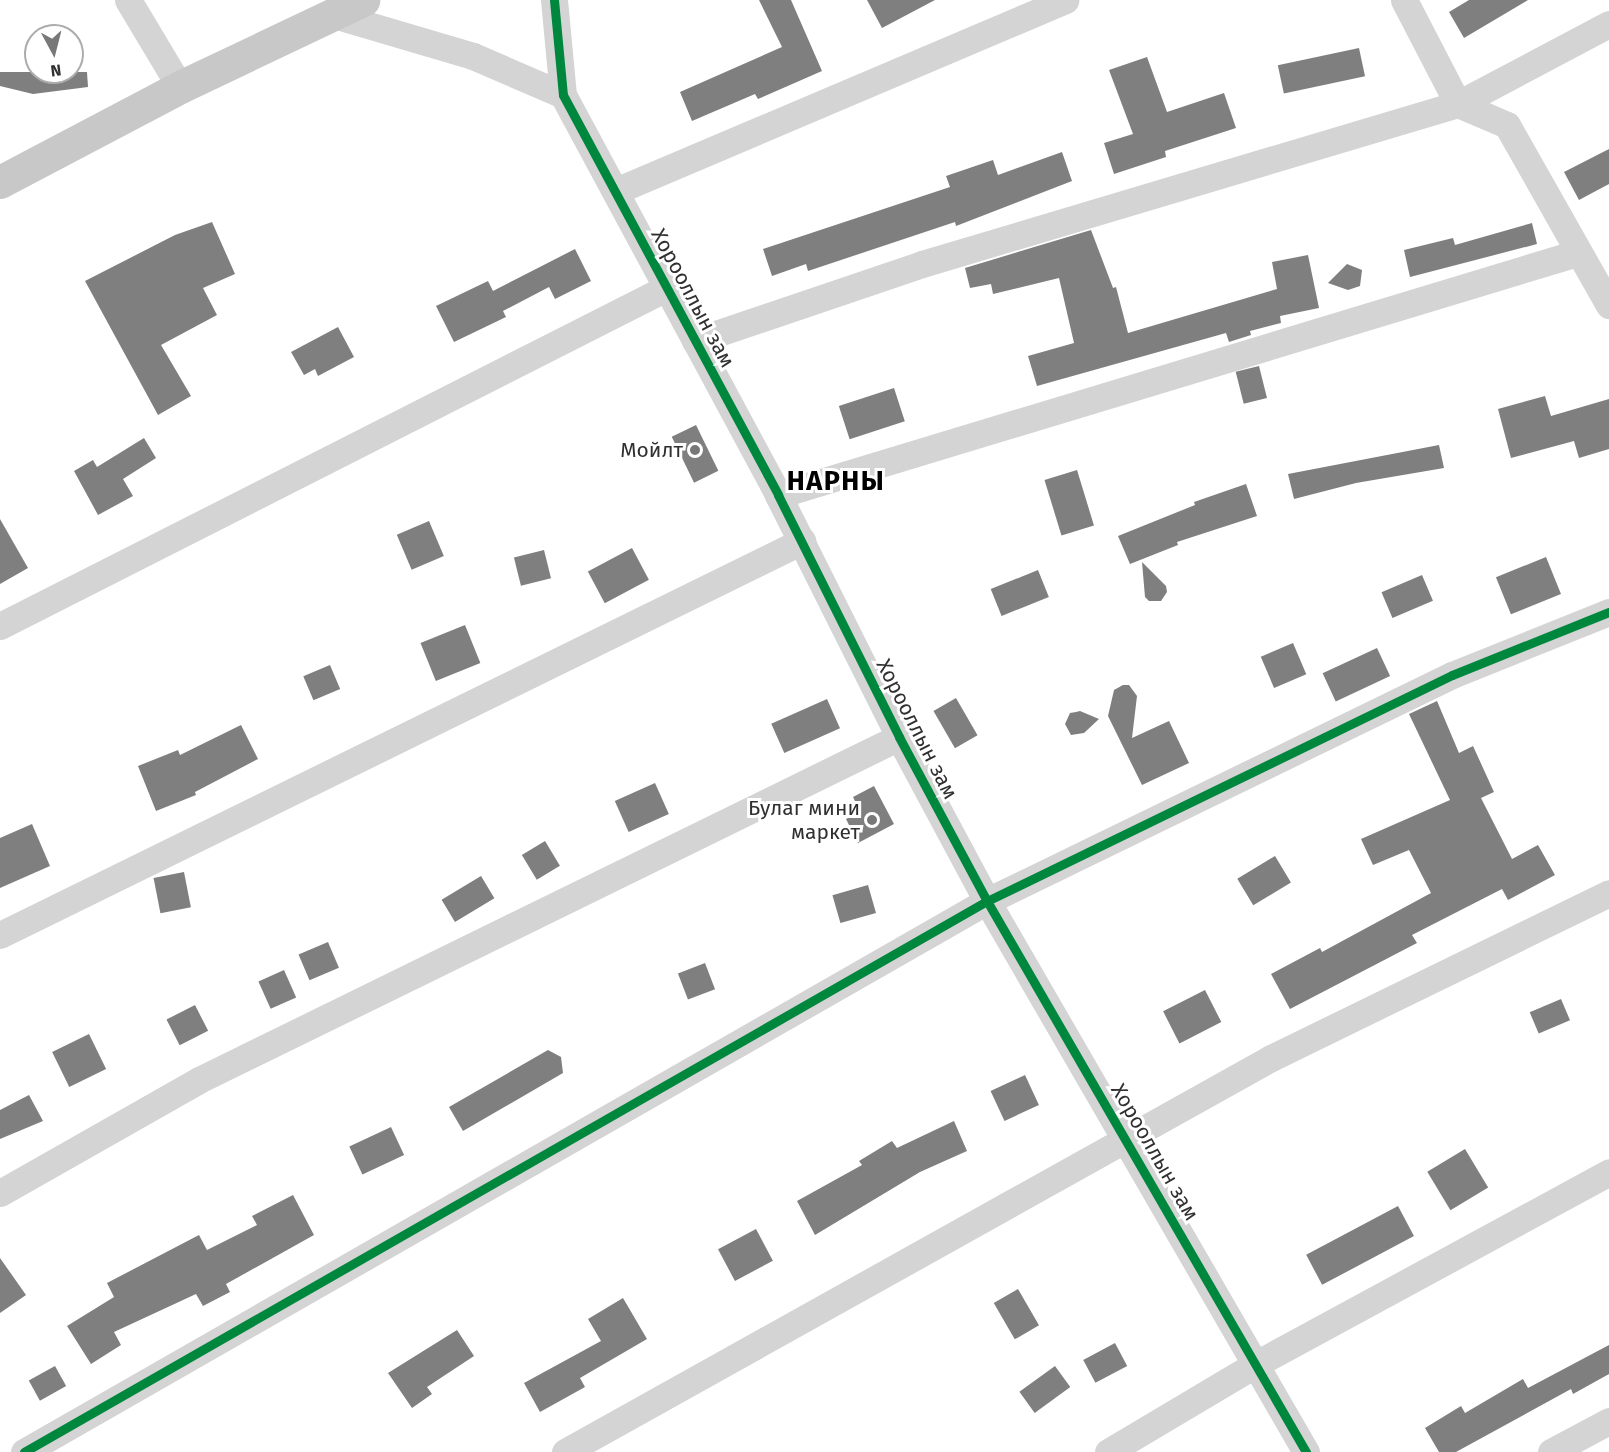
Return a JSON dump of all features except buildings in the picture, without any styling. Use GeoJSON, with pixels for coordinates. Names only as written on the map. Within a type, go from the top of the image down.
{"type":"FeatureCollection","features":[{"type":"Feature","properties":{"kind":"main road"},"geometry":{"type":"LineString","coordinates":[[0,182],[180,87],[363,0]]}},
{"type":"Feature","properties":{"kind":"street"},"geometry":{"type":"LineString","coordinates":[[128,0],[180,87]]}},
{"type":"Feature","properties":{"kind":"street","name":"Хорооллын зам"},"geometry":{"type":"LineString","coordinates":[[554,0],[563,95],[618,190],[666,288],[802,541],[899,737],[987,901],[1306,1452]]}},
{"type":"Feature","properties":{"kind":"street"},"geometry":{"type":"LineString","coordinates":[[618,190],[1065,0]]}},
{"type":"Feature","properties":{"kind":"street"},"geometry":{"type":"LineString","coordinates":[[1404,0],[1458,104],[1507,125],[1577,253],[1609,305]]}},
{"type":"Feature","properties":{"kind":"street"},"geometry":{"type":"LineString","coordinates":[[334,15],[473,56],[563,95]]}},
{"type":"Feature","properties":{"kind":"street"},"geometry":{"type":"LineString","coordinates":[[695,340],[921,264],[1458,104],[1609,24]]}},
{"type":"Feature","properties":{"kind":"street"},"geometry":{"type":"LineString","coordinates":[[778,495],[1577,253]]}},
{"type":"Feature","properties":{"kind":"street"},"geometry":{"type":"LineString","coordinates":[[0,626],[666,288]]}},
{"type":"Feature","properties":{"kind":"street"},"geometry":{"type":"LineString","coordinates":[[0,935],[802,541]]}},
{"type":"Feature","properties":{"kind":"street"},"geometry":{"type":"LineString","coordinates":[[24,1452],[987,901],[1452,675],[1609,612]]}},
{"type":"Feature","properties":{"kind":"street"},"geometry":{"type":"LineString","coordinates":[[0,1193],[199,1080],[899,737]]}},
{"type":"Feature","properties":{"kind":"street"},"geometry":{"type":"LineString","coordinates":[[565,1452],[1271,1058],[1609,893]]}},
{"type":"Feature","properties":{"kind":"street"},"geometry":{"type":"LineString","coordinates":[[1108,1452],[1256,1364],[1609,1172]]}},
{"type":"Feature","properties":{"kind":"street"},"geometry":{"type":"LineString","coordinates":[[1551,1452],[1609,1421]]}},
{"type":"Feature","properties":{"kind":"cycle path"},"geometry":{"type":"LineString","coordinates":[[554,0],[563,95],[778,495],[899,737],[987,901],[1306,1452]]}},
{"type":"Feature","properties":{"kind":"cycle path"},"geometry":{"type":"LineString","coordinates":[[24,1452],[987,901],[1452,675],[1609,612]]}},
{"type":"Feature","properties":{"kind":"place","name":"Мойлт"},"geometry":{"type":"Point","coordinates":[695,450]}},
{"type":"Feature","properties":{"kind":"place","name":"Булаг мини маркет"},"geometry":{"type":"Point","coordinates":[872,820]}},
{"type":"Feature","properties":{"kind":"district","name":"НАРНЫ"},"geometry":{"type":"Point","coordinates":[836,482]}}]}
